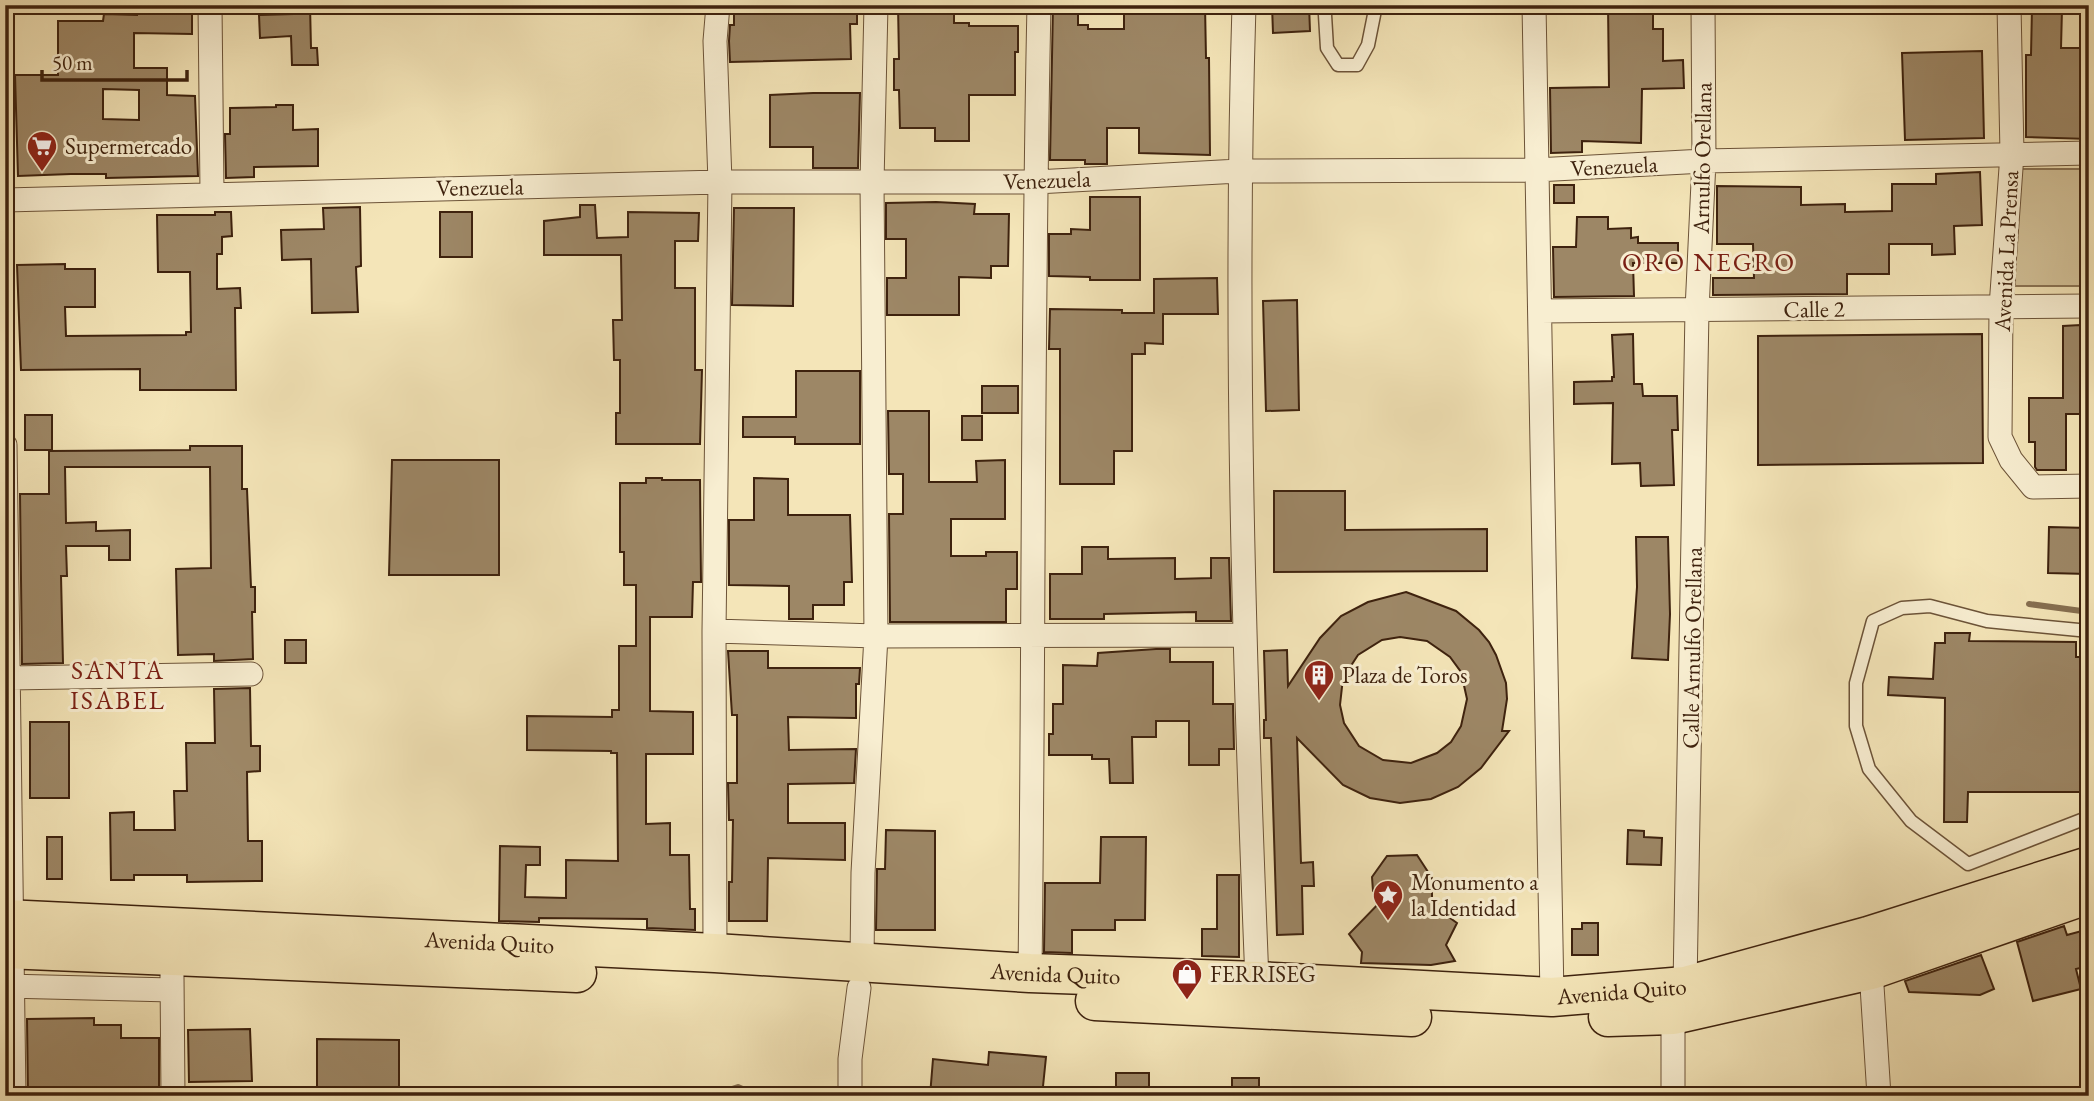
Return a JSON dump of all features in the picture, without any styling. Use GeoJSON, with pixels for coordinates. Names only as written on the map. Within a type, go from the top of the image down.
{"type":"FeatureCollection","features":[{"type":"Feature","properties":{"kind":"highway","name":"Avenida Quito"},"geometry":{"type":"LineString","coordinates":[[9,951],[172,973],[714,978],[1030,973],[1679,1001],[1868,936],[2089,866]]}},
{"type":"Feature","properties":{"kind":"highway","name":"Avenida Quito"},"geometry":{"type":"LineString","coordinates":[[9,951],[715,953],[861,975],[1189,1006],[1513,1021],[1679,1001],[1871,970],[2089,894]]}},
{"type":"Feature","properties":{"kind":"street"},"geometry":{"type":"LineString","coordinates":[[210,5],[212,193]]}},
{"type":"Feature","properties":{"kind":"street"},"geometry":{"type":"LineString","coordinates":[[715,953],[714,631],[720,182],[715,41],[718,5]]}},
{"type":"Feature","properties":{"kind":"street"},"geometry":{"type":"LineString","coordinates":[[850,1096],[850,1059],[861,975],[863,873],[876,636],[872,183],[876,5]]}},
{"type":"Feature","properties":{"kind":"street"},"geometry":{"type":"LineString","coordinates":[[1030,973],[1035,637],[1036,182],[1040,5]]}},
{"type":"Feature","properties":{"kind":"street"},"geometry":{"type":"LineString","coordinates":[[1244,5],[1239,172],[1245,635],[1257,981]]}},
{"type":"Feature","properties":{"kind":"street"},"geometry":{"type":"LineString","coordinates":[[1534,5],[1552,997]]}},
{"type":"Feature","properties":{"kind":"street","name":"Arnulfo Orellana"},"geometry":{"type":"LineString","coordinates":[[1698,310],[1704,161],[1703,5]]}},
{"type":"Feature","properties":{"kind":"street","name":"Avenida La Prensa"},"geometry":{"type":"LineString","coordinates":[[2009,5],[2012,154],[2001,307],[2000,437],[2011,460],[2033,487],[2089,486]]}},
{"type":"Feature","properties":{"kind":"street","name":"Venezuela"},"geometry":{"type":"LineString","coordinates":[[5,200],[720,182],[1036,182],[1239,172],[1536,170],[1704,161],[2089,153]]}},
{"type":"Feature","properties":{"kind":"street","name":"Calle 2"},"geometry":{"type":"LineString","coordinates":[[1540,311],[2089,306]]}},
{"type":"Feature","properties":{"kind":"street","name":"Calle Arnulfo Orellana"},"geometry":{"type":"LineString","coordinates":[[1673,1096],[1679,1001],[1696,503],[1698,310]]}},
{"type":"Feature","properties":{"kind":"street"},"geometry":{"type":"LineString","coordinates":[[5,445],[9,678],[9,951],[14,1096]]}},
{"type":"Feature","properties":{"kind":"street"},"geometry":{"type":"LineString","coordinates":[[714,631],[876,636],[1245,635]]}},
{"type":"Feature","properties":{"kind":"street"},"geometry":{"type":"LineString","coordinates":[[9,678],[251,674]]}},
{"type":"Feature","properties":{"kind":"street"},"geometry":{"type":"LineString","coordinates":[[1871,970],[1879,1096]]}},
{"type":"Feature","properties":{"kind":"street"},"geometry":{"type":"LineString","coordinates":[[172,973],[173,1096]]}},
{"type":"Feature","properties":{"kind":"lane"},"geometry":{"type":"LineString","coordinates":[[1327,5],[1327,48],[1338,65],[1357,65],[1368,45],[1376,5]]}},
{"type":"Feature","properties":{"kind":"lane"},"geometry":{"type":"LineString","coordinates":[[2089,631],[1987,621],[1930,606],[1902,608],[1873,621],[1856,683],[1856,726],[1869,769],[1911,821],[1968,863],[2089,817]]}},
{"type":"Feature","properties":{"kind":"shaded area"},"geometry":{"type":"Polygon","coordinates":[[[2016,169],[2089,169],[2089,286],[2015,286],[2016,169]]]}},
{"type":"Feature","properties":{"kind":"building"},"geometry":{"type":"Polygon","coordinates":[[[146,5],[192,5],[192,34],[134,33],[134,68],[167,68],[167,95],[195,96],[198,176],[18,176],[15,75],[58,75],[58,21],[103,21],[104,14],[137,15],[137,12],[146,12],[146,5]],[[103,89],[103,119],[139,120],[139,90],[103,89]]]}},
{"type":"Feature","properties":{"kind":"building"},"geometry":{"type":"Polygon","coordinates":[[[293,5],[310,5],[311,48],[317,48],[318,65],[292,65],[291,36],[260,38],[259,15],[293,14],[293,5]]]}},
{"type":"Feature","properties":{"kind":"building"},"geometry":{"type":"Polygon","coordinates":[[[734,5],[857,5],[857,24],[850,24],[851,59],[730,62],[730,25],[734,25],[734,5]]]}},
{"type":"Feature","properties":{"kind":"building"},"geometry":{"type":"Polygon","coordinates":[[[898,5],[954,5],[954,23],[969,23],[969,26],[1018,26],[1015,95],[969,95],[969,141],[935,141],[935,128],[900,128],[899,90],[894,90],[894,59],[899,59],[898,5]]]}},
{"type":"Feature","properties":{"kind":"building"},"geometry":{"type":"Polygon","coordinates":[[[1053,5],[1078,5],[1078,25],[1088,25],[1088,29],[1124,29],[1124,5],[1205,5],[1206,58],[1209,58],[1210,155],[1139,153],[1139,128],[1107,128],[1107,164],[1085,164],[1085,160],[1050,160],[1053,5]]]}},
{"type":"Feature","properties":{"kind":"building"},"geometry":{"type":"Polygon","coordinates":[[[1272,5],[1309,5],[1310,31],[1273,33],[1272,5]]]}},
{"type":"Feature","properties":{"kind":"building"},"geometry":{"type":"Polygon","coordinates":[[[1608,5],[1653,5],[1653,29],[1663,29],[1663,61],[1683,60],[1684,88],[1642,89],[1641,143],[1582,141],[1582,152],[1551,153],[1550,88],[1609,87],[1608,5]]]}},
{"type":"Feature","properties":{"kind":"building"},"geometry":{"type":"Polygon","coordinates":[[[2032,8],[2062,9],[2061,48],[2089,48],[2089,139],[2026,137],[2026,55],[2031,55],[2032,8]]]}},
{"type":"Feature","properties":{"kind":"building"},"geometry":{"type":"Polygon","coordinates":[[[1982,51],[1984,138],[1905,140],[1902,53],[1982,51]]]}},
{"type":"Feature","properties":{"kind":"building"},"geometry":{"type":"Polygon","coordinates":[[[860,93],[858,168],[813,168],[813,147],[770,147],[770,95],[860,93]]]}},
{"type":"Feature","properties":{"kind":"building"},"geometry":{"type":"Polygon","coordinates":[[[293,105],[293,130],[318,129],[318,166],[254,167],[254,177],[226,178],[225,134],[230,134],[230,108],[293,105]]]}},
{"type":"Feature","properties":{"kind":"building"},"geometry":{"type":"Polygon","coordinates":[[[1980,172],[1982,225],[1954,226],[1955,254],[1932,255],[1932,244],[1889,244],[1889,274],[1847,274],[1847,294],[1713,295],[1713,278],[1754,278],[1753,244],[1717,244],[1717,186],[1801,187],[1801,205],[1845,204],[1845,212],[1892,211],[1892,184],[1936,184],[1936,174],[1980,172]]]}},
{"type":"Feature","properties":{"kind":"building"},"geometry":{"type":"Polygon","coordinates":[[[1554,185],[1574,185],[1574,203],[1554,203],[1554,185]]]}},
{"type":"Feature","properties":{"kind":"building"},"geometry":{"type":"Polygon","coordinates":[[[1090,197],[1140,197],[1140,280],[1090,280],[1090,277],[1049,276],[1049,234],[1071,234],[1071,229],[1090,230],[1090,197]]]}},
{"type":"Feature","properties":{"kind":"building"},"geometry":{"type":"Polygon","coordinates":[[[886,203],[975,204],[974,214],[1009,214],[1008,266],[991,266],[991,278],[959,277],[959,315],[887,315],[887,278],[906,278],[906,239],[886,239],[886,203]]]}},
{"type":"Feature","properties":{"kind":"building"},"geometry":{"type":"Polygon","coordinates":[[[580,205],[595,205],[597,238],[628,237],[628,212],[699,213],[698,241],[675,241],[675,288],[695,288],[695,370],[702,370],[700,444],[616,444],[616,413],[620,413],[620,360],[614,360],[613,320],[622,320],[621,255],[544,255],[544,221],[580,217],[580,205]]]}},
{"type":"Feature","properties":{"kind":"building"},"geometry":{"type":"Polygon","coordinates":[[[360,207],[361,266],[356,267],[358,312],[312,313],[311,259],[282,260],[281,230],[324,229],[323,208],[360,207]]]}},
{"type":"Feature","properties":{"kind":"building"},"geometry":{"type":"Polygon","coordinates":[[[734,208],[794,208],[793,306],[732,305],[734,208]]]}},
{"type":"Feature","properties":{"kind":"building"},"geometry":{"type":"Polygon","coordinates":[[[215,212],[231,212],[232,236],[222,237],[222,254],[217,254],[217,289],[240,288],[241,308],[235,308],[236,390],[140,390],[140,369],[21,370],[17,265],[65,264],[65,269],[95,269],[95,307],[65,307],[66,336],[186,335],[186,332],[191,332],[190,272],[158,272],[157,215],[215,215],[215,212]]]}},
{"type":"Feature","properties":{"kind":"building"},"geometry":{"type":"Polygon","coordinates":[[[440,212],[472,212],[472,257],[440,257],[440,212]]]}},
{"type":"Feature","properties":{"kind":"building"},"geometry":{"type":"Polygon","coordinates":[[[1577,217],[1608,217],[1608,229],[1631,228],[1631,238],[1638,237],[1638,243],[1678,243],[1678,263],[1633,263],[1634,296],[1554,297],[1553,247],[1576,247],[1577,217]]]}},
{"type":"Feature","properties":{"kind":"building"},"geometry":{"type":"Polygon","coordinates":[[[1217,278],[1218,314],[1163,314],[1163,344],[1145,343],[1145,354],[1132,354],[1132,451],[1114,451],[1114,484],[1060,484],[1060,349],[1049,349],[1050,309],[1154,313],[1154,279],[1217,278]]]}},
{"type":"Feature","properties":{"kind":"building"},"geometry":{"type":"Polygon","coordinates":[[[1297,300],[1299,410],[1266,411],[1263,301],[1297,300]]]}},
{"type":"Feature","properties":{"kind":"building"},"geometry":{"type":"Polygon","coordinates":[[[2080,325],[2080,374],[2089,374],[2089,414],[2066,414],[2066,470],[2037,470],[2035,442],[2029,442],[2029,398],[2063,398],[2063,326],[2080,325]]]}},
{"type":"Feature","properties":{"kind":"building"},"geometry":{"type":"Polygon","coordinates":[[[1633,334],[1634,384],[1642,384],[1643,396],[1677,396],[1678,430],[1672,430],[1674,485],[1641,486],[1640,463],[1612,464],[1613,403],[1574,404],[1574,382],[1612,381],[1612,335],[1633,334]]]}},
{"type":"Feature","properties":{"kind":"building"},"geometry":{"type":"Polygon","coordinates":[[[1982,334],[1983,463],[1758,465],[1758,336],[1982,334]]]}},
{"type":"Feature","properties":{"kind":"building"},"geometry":{"type":"Polygon","coordinates":[[[796,371],[860,371],[860,444],[795,444],[795,437],[743,437],[743,417],[796,417],[796,371]]]}},
{"type":"Feature","properties":{"kind":"building"},"geometry":{"type":"Polygon","coordinates":[[[982,386],[1018,386],[1018,413],[982,413],[982,386]]]}},
{"type":"Feature","properties":{"kind":"building"},"geometry":{"type":"Polygon","coordinates":[[[888,411],[929,411],[929,482],[977,482],[976,461],[1005,460],[1005,519],[951,519],[951,556],[986,556],[986,552],[1017,552],[1017,589],[1006,589],[1006,622],[890,622],[889,514],[903,514],[903,474],[889,474],[888,411]]]}},
{"type":"Feature","properties":{"kind":"building"},"geometry":{"type":"Polygon","coordinates":[[[25,415],[52,415],[52,450],[25,450],[25,415]]]}},
{"type":"Feature","properties":{"kind":"building"},"geometry":{"type":"Polygon","coordinates":[[[962,416],[982,416],[982,440],[962,440],[962,416]]]}},
{"type":"Feature","properties":{"kind":"building"},"geometry":{"type":"Polygon","coordinates":[[[190,446],[242,446],[242,489],[247,489],[251,587],[255,587],[255,612],[252,612],[253,659],[214,661],[214,654],[178,655],[176,569],[211,568],[210,467],[65,467],[66,523],[96,522],[96,531],[130,530],[130,560],[109,560],[109,546],[66,546],[67,576],[61,576],[63,663],[22,664],[20,494],[49,494],[49,451],[190,450],[190,446]]]}},
{"type":"Feature","properties":{"kind":"building"},"geometry":{"type":"Polygon","coordinates":[[[392,460],[499,460],[499,575],[389,575],[392,460]]]}},
{"type":"Feature","properties":{"kind":"building"},"geometry":{"type":"Polygon","coordinates":[[[646,478],[700,480],[701,582],[693,582],[692,617],[650,617],[650,711],[693,712],[693,754],[646,754],[646,824],[670,823],[670,855],[689,855],[690,909],[695,909],[695,930],[647,928],[647,919],[539,918],[539,922],[499,921],[500,846],[540,847],[540,865],[526,865],[525,897],[566,898],[566,860],[618,861],[617,753],[527,750],[527,716],[612,717],[612,710],[619,710],[619,646],[636,646],[636,585],[624,585],[624,552],[620,552],[620,483],[646,483],[646,478]]]}},
{"type":"Feature","properties":{"kind":"building"},"geometry":{"type":"Polygon","coordinates":[[[754,478],[788,479],[788,515],[850,515],[852,582],[844,582],[844,605],[813,605],[813,619],[789,619],[789,586],[729,585],[729,520],[754,520],[754,478]]]}},
{"type":"Feature","properties":{"kind":"building"},"geometry":{"type":"Polygon","coordinates":[[[1274,491],[1345,491],[1345,530],[1487,529],[1487,571],[1274,572],[1274,491]]]}},
{"type":"Feature","properties":{"kind":"building"},"geometry":{"type":"Polygon","coordinates":[[[2049,527],[2089,528],[2088,574],[2048,573],[2049,527]]]}},
{"type":"Feature","properties":{"kind":"building"},"geometry":{"type":"Polygon","coordinates":[[[1636,537],[1668,537],[1668,660],[1632,658],[1637,587],[1636,537]]]}},
{"type":"Feature","properties":{"kind":"building"},"geometry":{"type":"Polygon","coordinates":[[[1082,547],[1108,547],[1108,559],[1175,558],[1175,579],[1211,578],[1211,558],[1229,558],[1231,621],[1196,621],[1196,612],[1104,614],[1104,619],[1050,619],[1050,574],[1082,574],[1082,547]]]}},
{"type":"Feature","properties":{"kind":"building","name":"Plaza de Toros"},"geometry":{"type":"Polygon","coordinates":[[[1406,592],[1456,611],[1479,630],[1496,655],[1506,683],[1507,699],[1502,731],[1509,731],[1481,768],[1458,787],[1431,799],[1400,803],[1370,798],[1343,785],[1297,738],[1301,863],[1313,862],[1314,886],[1302,886],[1303,934],[1277,935],[1271,738],[1264,738],[1264,651],[1287,650],[1288,686],[1320,638],[1341,616],[1368,602],[1406,592]],[[1400,637],[1382,640],[1358,655],[1343,678],[1340,705],[1344,723],[1359,746],[1383,760],[1411,763],[1437,753],[1451,742],[1461,726],[1467,699],[1461,672],[1450,657],[1427,641],[1400,637]]]}},
{"type":"Feature","properties":{"kind":"building"},"geometry":{"type":"Polygon","coordinates":[[[1945,633],[1970,633],[1969,641],[2076,642],[2076,657],[2089,657],[2089,792],[1968,792],[1967,822],[1944,822],[1945,698],[1888,695],[1889,677],[1933,679],[1935,643],[1945,643],[1945,633]]]}},
{"type":"Feature","properties":{"kind":"building"},"geometry":{"type":"Polygon","coordinates":[[[285,640],[306,640],[306,663],[285,663],[285,640]]]}},
{"type":"Feature","properties":{"kind":"building"},"geometry":{"type":"Polygon","coordinates":[[[1170,649],[1170,662],[1213,662],[1213,704],[1233,704],[1234,749],[1219,749],[1219,765],[1189,765],[1189,721],[1156,721],[1156,737],[1132,737],[1133,783],[1110,783],[1109,759],[1092,759],[1092,755],[1049,755],[1049,734],[1053,734],[1053,704],[1063,704],[1063,665],[1097,666],[1098,653],[1170,649]]]}},
{"type":"Feature","properties":{"kind":"building"},"geometry":{"type":"Polygon","coordinates":[[[728,651],[768,651],[768,668],[860,668],[859,684],[856,684],[856,718],[788,717],[789,750],[856,749],[854,783],[788,784],[788,823],[845,823],[845,860],[768,858],[767,921],[729,921],[733,820],[729,820],[728,783],[737,783],[737,715],[732,715],[728,651]]]}},
{"type":"Feature","properties":{"kind":"building"},"geometry":{"type":"Polygon","coordinates":[[[250,688],[251,746],[260,746],[260,771],[247,772],[248,841],[262,841],[262,881],[187,882],[187,875],[134,875],[134,880],[111,880],[110,813],[134,812],[134,830],[175,830],[174,791],[187,791],[186,743],[215,743],[214,689],[250,688]]]}},
{"type":"Feature","properties":{"kind":"building"},"geometry":{"type":"Polygon","coordinates":[[[30,722],[69,722],[69,798],[30,798],[30,722]]]}},
{"type":"Feature","properties":{"kind":"building"},"geometry":{"type":"Polygon","coordinates":[[[886,830],[935,831],[935,930],[876,930],[877,869],[885,869],[886,830]]]}},
{"type":"Feature","properties":{"kind":"building"},"geometry":{"type":"Polygon","coordinates":[[[1628,830],[1644,831],[1644,837],[1662,838],[1661,865],[1627,864],[1628,830]]]}},
{"type":"Feature","properties":{"kind":"building"},"geometry":{"type":"Polygon","coordinates":[[[47,837],[62,837],[62,879],[47,879],[47,837]]]}},
{"type":"Feature","properties":{"kind":"building"},"geometry":{"type":"Polygon","coordinates":[[[1101,837],[1146,837],[1145,920],[1115,920],[1115,930],[1072,930],[1072,953],[1044,952],[1045,883],[1100,883],[1101,837]]]}},
{"type":"Feature","properties":{"kind":"building"},"geometry":{"type":"Polygon","coordinates":[[[1417,855],[1432,878],[1432,905],[1457,923],[1446,945],[1455,961],[1431,965],[1361,963],[1362,952],[1349,934],[1387,895],[1373,891],[1372,877],[1387,856],[1417,855]]]}},
{"type":"Feature","properties":{"kind":"building"},"geometry":{"type":"Polygon","coordinates":[[[1217,875],[1239,875],[1239,957],[1202,956],[1202,929],[1217,929],[1217,875]]]}},
{"type":"Feature","properties":{"kind":"building"},"geometry":{"type":"Polygon","coordinates":[[[1582,923],[1598,923],[1598,955],[1572,955],[1572,929],[1582,929],[1582,923]]]}},
{"type":"Feature","properties":{"kind":"building"},"geometry":{"type":"Polygon","coordinates":[[[2064,926],[2067,935],[2089,929],[2089,966],[2076,969],[2081,989],[2033,1001],[2017,942],[2064,926]]]}},
{"type":"Feature","properties":{"kind":"building"},"geometry":{"type":"Polygon","coordinates":[[[1981,955],[1994,989],[1980,995],[1909,992],[1905,981],[1981,955]]]}},
{"type":"Feature","properties":{"kind":"building"},"geometry":{"type":"Polygon","coordinates":[[[94,1018],[94,1025],[121,1025],[121,1038],[159,1038],[159,1096],[28,1096],[27,1019],[94,1018]]]}},
{"type":"Feature","properties":{"kind":"building"},"geometry":{"type":"Polygon","coordinates":[[[250,1029],[252,1081],[189,1082],[188,1030],[250,1029]]]}},
{"type":"Feature","properties":{"kind":"building"},"geometry":{"type":"Polygon","coordinates":[[[317,1039],[399,1040],[399,1096],[317,1096],[317,1039]]]}},
{"type":"Feature","properties":{"kind":"building"},"geometry":{"type":"Polygon","coordinates":[[[989,1052],[1046,1057],[1042,1096],[930,1096],[933,1059],[988,1065],[989,1052]]]}},
{"type":"Feature","properties":{"kind":"building"},"geometry":{"type":"Polygon","coordinates":[[[1116,1073],[1149,1073],[1149,1096],[1116,1096],[1116,1073]]]}},
{"type":"Feature","properties":{"kind":"building"},"geometry":{"type":"Polygon","coordinates":[[[1232,1078],[1259,1078],[1259,1096],[1232,1096],[1232,1078]]]}},
{"type":"Feature","properties":{"kind":"waterway"},"geometry":{"type":"LineString","coordinates":[[2029,604],[2089,612]]}},
{"type":"Feature","properties":{"kind":"waterway"},"geometry":{"type":"LineString","coordinates":[[711,1096],[738,1087],[758,1096]]}},
{"type":"Feature","properties":{"kind":"place","name":"Supermercado"},"geometry":{"type":"Point","coordinates":[42,173]}},
{"type":"Feature","properties":{"kind":"place","name":"Plaza de Toros"},"geometry":{"type":"Point","coordinates":[1319,702]}},
{"type":"Feature","properties":{"kind":"place","name":"Monumento a la Identidad"},"geometry":{"type":"Point","coordinates":[1388,922]}},
{"type":"Feature","properties":{"kind":"place","name":"FERRISEG"},"geometry":{"type":"Point","coordinates":[1187,1001]}},
{"type":"Feature","properties":{"kind":"district","name":"ORO NEGRO"},"geometry":{"type":"Point","coordinates":[1709,262]}},
{"type":"Feature","properties":{"kind":"district","name":"SANTA ISABEL"},"geometry":{"type":"Point","coordinates":[118,685]}}]}
